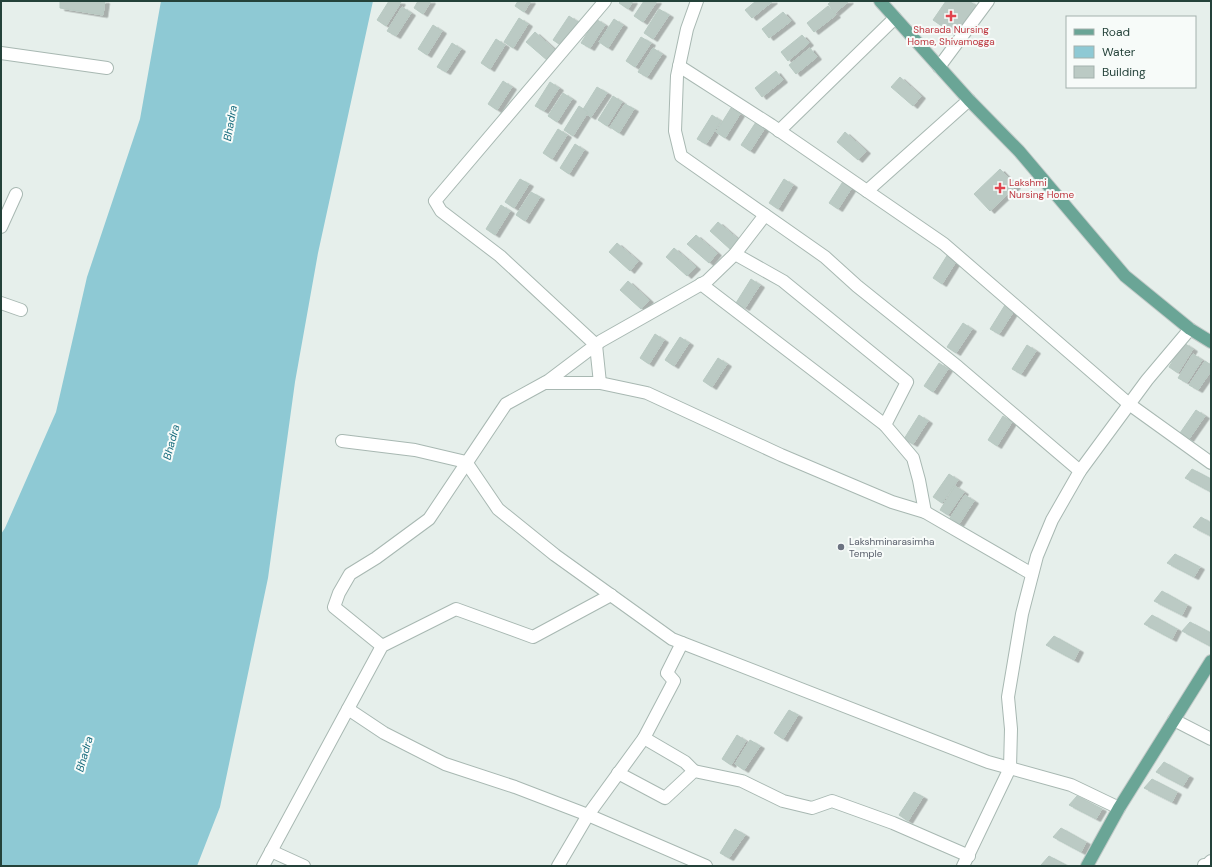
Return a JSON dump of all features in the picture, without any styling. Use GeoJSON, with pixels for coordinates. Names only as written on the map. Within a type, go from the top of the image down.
{"type":"FeatureCollection","features":[{"type":"Feature","properties":{"kind":"main road"},"geometry":{"type":"LineString","coordinates":[[880,1],[969,100],[1019,150],[1125,276],[1190,329],[1211,342]]}},
{"type":"Feature","properties":{"kind":"main road"},"geometry":{"type":"LineString","coordinates":[[1087,866],[1119,808],[1211,661]]}},
{"type":"Feature","properties":{"kind":"street"},"geometry":{"type":"LineString","coordinates":[[600,383],[596,345],[500,256],[441,211],[435,201],[605,1]]}},
{"type":"Feature","properties":{"kind":"street"},"geometry":{"type":"LineString","coordinates":[[697,1],[687,29],[677,76],[675,131],[681,156],[825,257],[857,286],[958,367],[1080,471]]}},
{"type":"Feature","properties":{"kind":"street"},"geometry":{"type":"LineString","coordinates":[[939,67],[988,1]]}},
{"type":"Feature","properties":{"kind":"street"},"geometry":{"type":"LineString","coordinates":[[779,131],[895,18]]}},
{"type":"Feature","properties":{"kind":"street"},"geometry":{"type":"LineString","coordinates":[[1,53],[107,68]]}},
{"type":"Feature","properties":{"kind":"street"},"geometry":{"type":"LineString","coordinates":[[679,66],[779,131],[944,244],[1129,404],[1211,463]]}},
{"type":"Feature","properties":{"kind":"street"},"geometry":{"type":"LineString","coordinates":[[867,191],[969,100]]}},
{"type":"Feature","properties":{"kind":"street"},"geometry":{"type":"LineString","coordinates":[[1,227],[16,194]]}},
{"type":"Feature","properties":{"kind":"street"},"geometry":{"type":"LineString","coordinates":[[382,646],[334,607],[339,593],[350,574],[376,558],[429,519],[506,404],[544,383],[596,345],[707,281],[735,254],[765,215]]}},
{"type":"Feature","properties":{"kind":"street"},"geometry":{"type":"LineString","coordinates":[[735,254],[783,281],[907,382],[885,425]]}},
{"type":"Feature","properties":{"kind":"street"},"geometry":{"type":"LineString","coordinates":[[701,284],[885,425],[913,458],[925,512]]}},
{"type":"Feature","properties":{"kind":"street"},"geometry":{"type":"LineString","coordinates":[[1,304],[20,310]]}},
{"type":"Feature","properties":{"kind":"street"},"geometry":{"type":"LineString","coordinates":[[644,738],[685,762],[694,770],[742,781],[783,801],[812,808],[832,801],[893,823],[966,861],[1010,768],[1011,729],[1008,697],[1022,614],[1037,556],[1052,520],[1080,471],[1147,380],[1190,329]]}},
{"type":"Feature","properties":{"kind":"street"},"geometry":{"type":"LineString","coordinates":[[544,383],[600,383],[647,393],[781,456],[892,502],[925,512],[1032,574]]}},
{"type":"Feature","properties":{"kind":"street"},"geometry":{"type":"LineString","coordinates":[[342,441],[415,450],[466,462],[498,509],[555,555],[672,639],[988,762],[1071,785],[1119,808]]}},
{"type":"Feature","properties":{"kind":"street"},"geometry":{"type":"LineString","coordinates":[[263,866],[382,646],[456,609],[533,637],[611,595]]}},
{"type":"Feature","properties":{"kind":"street"},"geometry":{"type":"LineString","coordinates":[[558,866],[588,815],[644,738],[674,682],[668,673],[682,643]]}},
{"type":"Feature","properties":{"kind":"street"},"geometry":{"type":"LineString","coordinates":[[348,709],[384,733],[445,764],[515,787],[588,815],[706,866]]}},
{"type":"Feature","properties":{"kind":"street"},"geometry":{"type":"LineString","coordinates":[[1174,720],[1211,739]]}},
{"type":"Feature","properties":{"kind":"street"},"geometry":{"type":"LineString","coordinates":[[618,774],[664,798],[694,770]]}},
{"type":"Feature","properties":{"kind":"street"},"geometry":{"type":"LineString","coordinates":[[271,851],[304,866]]}},
{"type":"Feature","properties":{"kind":"water","name":"Bhadra"},"geometry":{"type":"Polygon","coordinates":[[[161,1],[373,1],[318,253],[295,382],[268,578],[220,807],[197,866],[1,866],[1,534],[56,412],[87,277],[140,119],[161,1]]]}},
{"type":"Feature","properties":{"kind":"building"},"geometry":{"type":"Polygon","coordinates":[[[60,1],[105,1],[103,15],[60,8],[60,1]]]}},
{"type":"Feature","properties":{"kind":"building"},"geometry":{"type":"Polygon","coordinates":[[[389,1],[401,2],[386,26],[377,20],[389,1]]]}},
{"type":"Feature","properties":{"kind":"building"},"geometry":{"type":"Polygon","coordinates":[[[418,1],[431,1],[423,14],[414,8],[418,1]]]}},
{"type":"Feature","properties":{"kind":"building"},"geometry":{"type":"Polygon","coordinates":[[[518,1],[531,1],[524,12],[515,6],[518,1]]]}},
{"type":"Feature","properties":{"kind":"building"},"geometry":{"type":"Polygon","coordinates":[[[621,1],[633,1],[628,9],[619,3],[621,1]]]}},
{"type":"Feature","properties":{"kind":"building"},"geometry":{"type":"Polygon","coordinates":[[[644,1],[657,1],[643,22],[634,16],[644,1]]]}},
{"type":"Feature","properties":{"kind":"building"},"geometry":{"type":"Polygon","coordinates":[[[756,1],[773,1],[752,18],[745,10],[756,1]]]}},
{"type":"Feature","properties":{"kind":"building"},"geometry":{"type":"Polygon","coordinates":[[[832,1],[849,1],[835,13],[828,4],[832,1]]]}},
{"type":"Feature","properties":{"kind":"building"},"geometry":{"type":"Polygon","coordinates":[[[946,1],[969,1],[976,6],[955,35],[933,20],[946,1]]]}},
{"type":"Feature","properties":{"kind":"building"},"geometry":{"type":"Polygon","coordinates":[[[828,6],[836,15],[814,32],[807,23],[828,6]]]}},
{"type":"Feature","properties":{"kind":"building"},"geometry":{"type":"Polygon","coordinates":[[[402,7],[411,13],[396,36],[387,31],[402,7]]]}},
{"type":"Feature","properties":{"kind":"building"},"geometry":{"type":"Polygon","coordinates":[[[659,9],[669,15],[653,39],[644,33],[659,9]]]}},
{"type":"Feature","properties":{"kind":"building"},"geometry":{"type":"Polygon","coordinates":[[[783,12],[791,21],[769,38],[762,29],[783,12]]]}},
{"type":"Feature","properties":{"kind":"building"},"geometry":{"type":"Polygon","coordinates":[[[569,16],[578,22],[562,46],[553,40],[569,16]]]}},
{"type":"Feature","properties":{"kind":"building"},"geometry":{"type":"Polygon","coordinates":[[[519,18],[528,24],[513,48],[504,42],[519,18]]]}},
{"type":"Feature","properties":{"kind":"building"},"geometry":{"type":"Polygon","coordinates":[[[596,19],[605,25],[590,48],[581,43],[596,19]]]}},
{"type":"Feature","properties":{"kind":"building"},"geometry":{"type":"Polygon","coordinates":[[[614,19],[623,25],[608,48],[599,42],[614,19]]]}},
{"type":"Feature","properties":{"kind":"building"},"geometry":{"type":"Polygon","coordinates":[[[433,25],[442,31],[427,55],[418,49],[433,25]]]}},
{"type":"Feature","properties":{"kind":"building"},"geometry":{"type":"Polygon","coordinates":[[[535,32],[556,51],[548,61],[526,42],[535,32]]]}},
{"type":"Feature","properties":{"kind":"building"},"geometry":{"type":"Polygon","coordinates":[[[802,35],[809,43],[788,61],[781,52],[802,35]]]}},
{"type":"Feature","properties":{"kind":"building"},"geometry":{"type":"Polygon","coordinates":[[[641,37],[651,43],[635,67],[626,61],[641,37]]]}},
{"type":"Feature","properties":{"kind":"building"},"geometry":{"type":"Polygon","coordinates":[[[496,39],[505,45],[490,69],[481,63],[496,39]]]}},
{"type":"Feature","properties":{"kind":"building"},"geometry":{"type":"Polygon","coordinates":[[[452,43],[461,49],[446,72],[437,67],[452,43]]]}},
{"type":"Feature","properties":{"kind":"building"},"geometry":{"type":"Polygon","coordinates":[[[653,48],[662,54],[647,77],[638,72],[653,48]]]}},
{"type":"Feature","properties":{"kind":"building"},"geometry":{"type":"Polygon","coordinates":[[[810,48],[817,57],[796,74],[789,65],[810,48]]]}},
{"type":"Feature","properties":{"kind":"building"},"geometry":{"type":"Polygon","coordinates":[[[776,71],[783,80],[762,97],[755,88],[776,71]]]}},
{"type":"Feature","properties":{"kind":"building"},"geometry":{"type":"Polygon","coordinates":[[[900,77],[921,96],[913,106],[891,87],[900,77]]]}},
{"type":"Feature","properties":{"kind":"building"},"geometry":{"type":"Polygon","coordinates":[[[503,81],[512,87],[497,110],[488,104],[503,81]]]}},
{"type":"Feature","properties":{"kind":"building"},"geometry":{"type":"Polygon","coordinates":[[[550,82],[559,88],[544,111],[535,106],[550,82]]]}},
{"type":"Feature","properties":{"kind":"building"},"geometry":{"type":"Polygon","coordinates":[[[597,87],[607,93],[591,117],[582,111],[597,87]]]}},
{"type":"Feature","properties":{"kind":"building"},"geometry":{"type":"Polygon","coordinates":[[[563,93],[572,99],[557,122],[548,116],[563,93]]]}},
{"type":"Feature","properties":{"kind":"building"},"geometry":{"type":"Polygon","coordinates":[[[613,96],[622,102],[607,126],[598,120],[613,96]]]}},
{"type":"Feature","properties":{"kind":"building"},"geometry":{"type":"Polygon","coordinates":[[[625,104],[634,109],[619,133],[610,127],[625,104]]]}},
{"type":"Feature","properties":{"kind":"building"},"geometry":{"type":"Polygon","coordinates":[[[579,106],[588,112],[573,136],[564,130],[579,106]]]}},
{"type":"Feature","properties":{"kind":"building"},"geometry":{"type":"Polygon","coordinates":[[[731,108],[740,114],[725,138],[716,132],[731,108]]]}},
{"type":"Feature","properties":{"kind":"building"},"geometry":{"type":"Polygon","coordinates":[[[712,115],[721,121],[706,144],[697,139],[712,115]]]}},
{"type":"Feature","properties":{"kind":"building"},"geometry":{"type":"Polygon","coordinates":[[[756,122],[765,128],[750,151],[741,145],[756,122]]]}},
{"type":"Feature","properties":{"kind":"building"},"geometry":{"type":"Polygon","coordinates":[[[558,129],[567,135],[552,159],[543,153],[558,129]]]}},
{"type":"Feature","properties":{"kind":"building"},"geometry":{"type":"Polygon","coordinates":[[[845,132],[866,151],[858,160],[837,142],[845,132]]]}},
{"type":"Feature","properties":{"kind":"building"},"geometry":{"type":"Polygon","coordinates":[[[575,144],[584,150],[569,174],[560,168],[575,144]]]}},
{"type":"Feature","properties":{"kind":"building"},"geometry":{"type":"Polygon","coordinates":[[[1000,169],[1016,186],[990,211],[974,194],[1000,169]]]}},
{"type":"Feature","properties":{"kind":"building"},"geometry":{"type":"Polygon","coordinates":[[[520,179],[529,184],[514,208],[505,202],[520,179]]]}},
{"type":"Feature","properties":{"kind":"building"},"geometry":{"type":"Polygon","coordinates":[[[784,179],[793,185],[778,209],[769,203],[784,179]]]}},
{"type":"Feature","properties":{"kind":"building"},"geometry":{"type":"Polygon","coordinates":[[[844,180],[853,186],[838,209],[829,203],[844,180]]]}},
{"type":"Feature","properties":{"kind":"building"},"geometry":{"type":"Polygon","coordinates":[[[531,192],[540,197],[525,221],[516,215],[531,192]]]}},
{"type":"Feature","properties":{"kind":"building"},"geometry":{"type":"Polygon","coordinates":[[[501,205],[510,211],[495,235],[486,229],[501,205]]]}},
{"type":"Feature","properties":{"kind":"building"},"geometry":{"type":"Polygon","coordinates":[[[718,222],[740,241],[731,250],[710,231],[718,222]]]}},
{"type":"Feature","properties":{"kind":"building"},"geometry":{"type":"Polygon","coordinates":[[[696,235],[717,253],[709,263],[687,244],[696,235]]]}},
{"type":"Feature","properties":{"kind":"building"},"geometry":{"type":"Polygon","coordinates":[[[617,243],[638,261],[630,271],[609,252],[617,243]]]}},
{"type":"Feature","properties":{"kind":"building"},"geometry":{"type":"Polygon","coordinates":[[[674,248],[696,267],[687,276],[666,257],[674,248]]]}},
{"type":"Feature","properties":{"kind":"building"},"geometry":{"type":"Polygon","coordinates":[[[948,254],[957,260],[942,284],[933,278],[948,254]]]}},
{"type":"Feature","properties":{"kind":"building"},"geometry":{"type":"Polygon","coordinates":[[[751,279],[760,285],[745,308],[736,303],[751,279]]]}},
{"type":"Feature","properties":{"kind":"building"},"geometry":{"type":"Polygon","coordinates":[[[628,281],[649,300],[641,309],[620,290],[628,281]]]}},
{"type":"Feature","properties":{"kind":"building"},"geometry":{"type":"Polygon","coordinates":[[[1005,305],[1014,311],[999,334],[990,329],[1005,305]]]}},
{"type":"Feature","properties":{"kind":"building"},"geometry":{"type":"Polygon","coordinates":[[[963,323],[972,329],[956,353],[947,347],[963,323]]]}},
{"type":"Feature","properties":{"kind":"building"},"geometry":{"type":"Polygon","coordinates":[[[655,334],[664,340],[649,364],[640,358],[655,334]]]}},
{"type":"Feature","properties":{"kind":"building"},"geometry":{"type":"Polygon","coordinates":[[[680,337],[689,343],[674,366],[665,360],[680,337]]]}},
{"type":"Feature","properties":{"kind":"building"},"geometry":{"type":"Polygon","coordinates":[[[1184,343],[1193,349],[1178,373],[1169,367],[1184,343]]]}},
{"type":"Feature","properties":{"kind":"building"},"geometry":{"type":"Polygon","coordinates":[[[1027,345],[1036,351],[1021,374],[1012,369],[1027,345]]]}},
{"type":"Feature","properties":{"kind":"building"},"geometry":{"type":"Polygon","coordinates":[[[1193,354],[1202,360],[1187,383],[1178,378],[1193,354]]]}},
{"type":"Feature","properties":{"kind":"building"},"geometry":{"type":"Polygon","coordinates":[[[718,358],[727,364],[712,387],[703,381],[718,358]]]}},
{"type":"Feature","properties":{"kind":"building"},"geometry":{"type":"Polygon","coordinates":[[[1205,361],[1211,365],[1211,371],[1198,390],[1189,385],[1205,361]]]}},
{"type":"Feature","properties":{"kind":"building"},"geometry":{"type":"Polygon","coordinates":[[[939,363],[948,369],[933,392],[924,386],[939,363]]]}},
{"type":"Feature","properties":{"kind":"building"},"geometry":{"type":"Polygon","coordinates":[[[1196,410],[1205,416],[1189,439],[1180,433],[1196,410]]]}},
{"type":"Feature","properties":{"kind":"building"},"geometry":{"type":"Polygon","coordinates":[[[919,415],[928,421],[913,444],[904,439],[919,415]]]}},
{"type":"Feature","properties":{"kind":"building"},"geometry":{"type":"Polygon","coordinates":[[[1003,416],[1012,422],[997,446],[988,440],[1003,416]]]}},
{"type":"Feature","properties":{"kind":"building"},"geometry":{"type":"Polygon","coordinates":[[[1192,469],[1211,479],[1211,492],[1185,478],[1192,469]]]}},
{"type":"Feature","properties":{"kind":"building"},"geometry":{"type":"Polygon","coordinates":[[[949,474],[958,480],[942,503],[933,497],[949,474]]]}},
{"type":"Feature","properties":{"kind":"building"},"geometry":{"type":"Polygon","coordinates":[[[955,486],[964,492],[948,515],[940,510],[955,486]]]}},
{"type":"Feature","properties":{"kind":"building"},"geometry":{"type":"Polygon","coordinates":[[[965,495],[974,501],[959,524],[950,518],[965,495]]]}},
{"type":"Feature","properties":{"kind":"building"},"geometry":{"type":"Polygon","coordinates":[[[1201,517],[1211,523],[1211,536],[1193,527],[1201,517]]]}},
{"type":"Feature","properties":{"kind":"building"},"geometry":{"type":"Polygon","coordinates":[[[1175,554],[1200,567],[1194,577],[1167,563],[1175,554]]]}},
{"type":"Feature","properties":{"kind":"building"},"geometry":{"type":"Polygon","coordinates":[[[1162,591],[1187,605],[1182,615],[1154,601],[1162,591]]]}},
{"type":"Feature","properties":{"kind":"building"},"geometry":{"type":"Polygon","coordinates":[[[1152,615],[1177,629],[1172,639],[1144,624],[1152,615]]]}},
{"type":"Feature","properties":{"kind":"building"},"geometry":{"type":"Polygon","coordinates":[[[1190,622],[1211,633],[1210,646],[1182,631],[1190,622]]]}},
{"type":"Feature","properties":{"kind":"building"},"geometry":{"type":"Polygon","coordinates":[[[1054,636],[1079,650],[1074,660],[1046,645],[1054,636]]]}},
{"type":"Feature","properties":{"kind":"building"},"geometry":{"type":"Polygon","coordinates":[[[789,710],[798,715],[783,739],[774,733],[789,710]]]}},
{"type":"Feature","properties":{"kind":"building"},"geometry":{"type":"Polygon","coordinates":[[[737,735],[746,741],[731,765],[722,759],[737,735]]]}},
{"type":"Feature","properties":{"kind":"building"},"geometry":{"type":"Polygon","coordinates":[[[750,740],[760,746],[744,770],[735,764],[750,740]]]}},
{"type":"Feature","properties":{"kind":"building"},"geometry":{"type":"Polygon","coordinates":[[[1164,762],[1189,776],[1183,786],[1156,772],[1164,762]]]}},
{"type":"Feature","properties":{"kind":"building"},"geometry":{"type":"Polygon","coordinates":[[[1152,779],[1177,792],[1172,802],[1144,788],[1152,779]]]}},
{"type":"Feature","properties":{"kind":"building"},"geometry":{"type":"Polygon","coordinates":[[[914,792],[923,797],[908,821],[899,815],[914,792]]]}},
{"type":"Feature","properties":{"kind":"building"},"geometry":{"type":"Polygon","coordinates":[[[1077,796],[1102,809],[1096,819],[1069,805],[1077,796]]]}},
{"type":"Feature","properties":{"kind":"building"},"geometry":{"type":"Polygon","coordinates":[[[1061,828],[1086,842],[1081,852],[1053,837],[1061,828]]]}},
{"type":"Feature","properties":{"kind":"building"},"geometry":{"type":"Polygon","coordinates":[[[735,829],[745,835],[729,858],[720,853],[735,829]]]}},
{"type":"Feature","properties":{"kind":"building"},"geometry":{"type":"Polygon","coordinates":[[[1049,856],[1068,866],[1041,865],[1049,856]]]}},
{"type":"Feature","properties":{"kind":"place","name":"Sharada Nursing Home, Shivamogga"},"geometry":{"type":"Point","coordinates":[951,16]}},
{"type":"Feature","properties":{"kind":"place","name":"Lakshmi Nursing Home"},"geometry":{"type":"Point","coordinates":[1000,188]}},
{"type":"Feature","properties":{"kind":"place","name":"Lakshminarasimha Temple"},"geometry":{"type":"Point","coordinates":[841,547]}}]}
